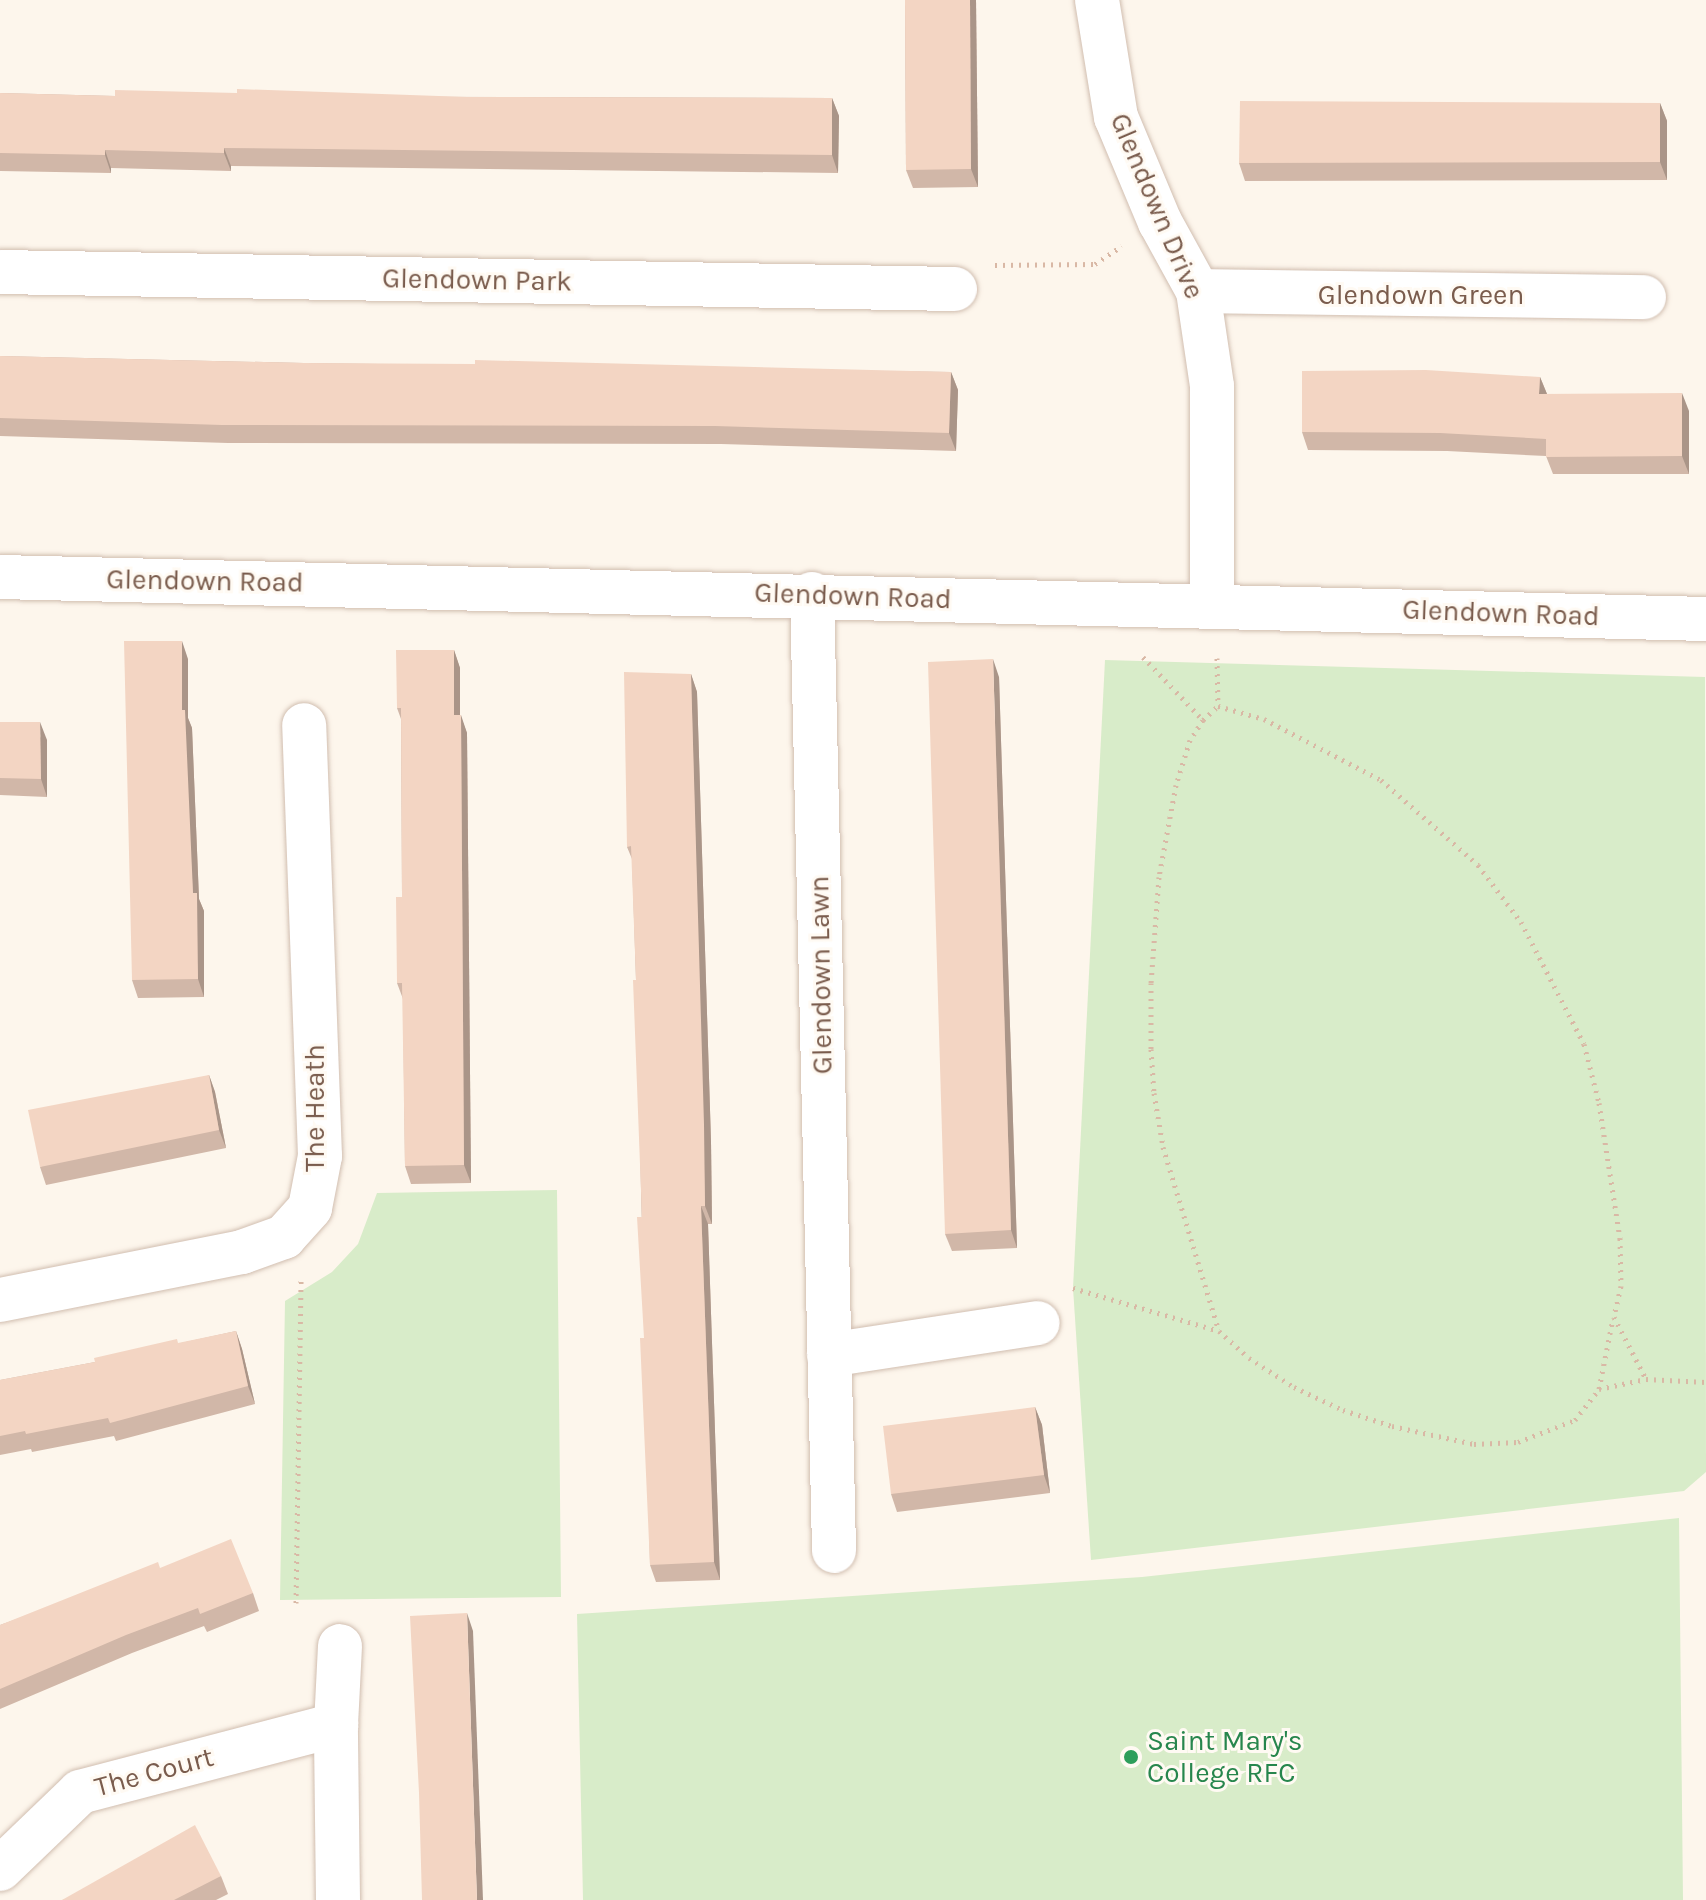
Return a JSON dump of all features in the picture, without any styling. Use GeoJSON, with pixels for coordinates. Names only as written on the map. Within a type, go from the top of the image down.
{"type":"FeatureCollection","features":[{"type":"Feature","properties":{"kind":"street","name":"Glendown Drive"},"geometry":{"type":"LineString","coordinates":[[1097,0],[1116,117],[1160,222],[1198,291],[1212,386],[1212,605]]}},
{"type":"Feature","properties":{"kind":"street","name":"Glendown Park"},"geometry":{"type":"LineString","coordinates":[[0,272],[955,289]]}},
{"type":"Feature","properties":{"kind":"street","name":"Glendown Green"},"geometry":{"type":"LineString","coordinates":[[1198,291],[1644,297]]}},
{"type":"Feature","properties":{"kind":"street","name":"Glendown Road"},"geometry":{"type":"LineString","coordinates":[[0,577],[812,594],[1706,619]]}},
{"type":"Feature","properties":{"kind":"street","name":"Glendown Lawn"},"geometry":{"type":"LineString","coordinates":[[812,594],[834,1551]]}},
{"type":"Feature","properties":{"kind":"street","name":"The Heath"},"geometry":{"type":"LineString","coordinates":[[0,1300],[242,1252],[284,1237],[310,1208],[320,1156],[304,725]]}},
{"type":"Feature","properties":{"kind":"street"},"geometry":{"type":"LineString","coordinates":[[829,1355],[1038,1323]]}},
{"type":"Feature","properties":{"kind":"street"},"geometry":{"type":"LineString","coordinates":[[338,1900],[336,1725],[340,1646]]}},
{"type":"Feature","properties":{"kind":"street","name":"The Court"},"geometry":{"type":"LineString","coordinates":[[0,1869],[80,1792],[336,1725]]}},
{"type":"Feature","properties":{"kind":"path"},"geometry":{"type":"LineString","coordinates":[[995,265],[1095,264],[1133,239]]}},
{"type":"Feature","properties":{"kind":"path"},"geometry":{"type":"LineString","coordinates":[[1143,657],[1203,720]]}},
{"type":"Feature","properties":{"kind":"path"},"geometry":{"type":"LineString","coordinates":[[1217,658],[1218,706],[1203,720],[1190,740],[1176,785],[1159,877],[1151,983],[1151,1049],[1163,1147],[1219,1331]]}},
{"type":"Feature","properties":{"kind":"path"},"geometry":{"type":"LineString","coordinates":[[1073,1288],[1219,1331],[1249,1358],[1294,1387],[1343,1410],[1392,1426],[1474,1444],[1518,1442],[1575,1420],[1599,1389],[1621,1286],[1620,1238],[1599,1103],[1584,1044],[1521,922],[1478,865],[1381,780],[1264,719],[1218,706]]}},
{"type":"Feature","properties":{"kind":"path"},"geometry":{"type":"LineString","coordinates":[[296,1603],[301,1277]]}},
{"type":"Feature","properties":{"kind":"path"},"geometry":{"type":"LineString","coordinates":[[1614,1317],[1646,1379]]}},
{"type":"Feature","properties":{"kind":"path"},"geometry":{"type":"LineString","coordinates":[[1599,1389],[1646,1379],[1706,1382]]}},
{"type":"Feature","properties":{"kind":"green space"},"geometry":{"type":"Polygon","coordinates":[[[1105,660],[1705,677],[1706,1472],[1684,1491],[1091,1560],[1073,1288],[1105,660]]]}},
{"type":"Feature","properties":{"kind":"green space"},"geometry":{"type":"Polygon","coordinates":[[[557,1190],[561,1597],[280,1600],[285,1301],[332,1272],[358,1244],[377,1193],[557,1190]]]}},
{"type":"Feature","properties":{"kind":"green space","name":"Saint Mary's College RFC"},"geometry":{"type":"Polygon","coordinates":[[[1679,1518],[1683,1900],[583,1900],[577,1614],[1142,1577],[1679,1518]]]}},
{"type":"Feature","properties":{"kind":"building"},"geometry":{"type":"Polygon","coordinates":[[[905,0],[970,0],[971,169],[906,170],[905,0]]]}},
{"type":"Feature","properties":{"kind":"building"},"geometry":{"type":"Polygon","coordinates":[[[237,89],[467,97],[832,98],[832,155],[224,148],[224,153],[105,150],[105,155],[0,153],[0,93],[115,96],[115,90],[237,93],[237,89]]]}},
{"type":"Feature","properties":{"kind":"building"},"geometry":{"type":"Polygon","coordinates":[[[1240,101],[1660,103],[1660,162],[1239,163],[1240,101]]]}},
{"type":"Feature","properties":{"kind":"building"},"geometry":{"type":"Polygon","coordinates":[[[0,356],[304,363],[475,364],[475,360],[951,372],[949,433],[715,426],[222,425],[0,418],[0,356]]]}},
{"type":"Feature","properties":{"kind":"building"},"geometry":{"type":"Polygon","coordinates":[[[1426,370],[1540,377],[1539,394],[1682,393],[1682,456],[1546,457],[1546,439],[1440,433],[1302,432],[1302,371],[1426,370]]]}},
{"type":"Feature","properties":{"kind":"building"},"geometry":{"type":"Polygon","coordinates":[[[124,641],[182,641],[182,710],[185,710],[193,893],[197,893],[198,979],[132,980],[124,641]]]}},
{"type":"Feature","properties":{"kind":"building"},"geometry":{"type":"Polygon","coordinates":[[[396,650],[454,650],[454,715],[461,715],[464,1165],[405,1166],[402,983],[397,983],[396,897],[402,897],[401,708],[397,708],[396,650]]]}},
{"type":"Feature","properties":{"kind":"building"},"geometry":{"type":"Polygon","coordinates":[[[993,659],[1011,1230],[945,1234],[928,662],[993,659]]]}},
{"type":"Feature","properties":{"kind":"building"},"geometry":{"type":"Polygon","coordinates":[[[624,672],[691,674],[704,1124],[705,1206],[701,1206],[714,1562],[650,1565],[640,1338],[644,1338],[637,1217],[642,1217],[631,846],[627,847],[624,672]]]}},
{"type":"Feature","properties":{"kind":"building"},"geometry":{"type":"Polygon","coordinates":[[[0,722],[40,722],[41,779],[0,778],[0,722]]]}},
{"type":"Feature","properties":{"kind":"building"},"geometry":{"type":"Polygon","coordinates":[[[209,1075],[219,1130],[40,1167],[28,1110],[209,1075]]]}},
{"type":"Feature","properties":{"kind":"building"},"geometry":{"type":"Polygon","coordinates":[[[236,1331],[248,1386],[110,1423],[108,1418],[0,1436],[0,1380],[95,1362],[94,1358],[177,1339],[178,1343],[236,1331]]]}},
{"type":"Feature","properties":{"kind":"building"},"geometry":{"type":"Polygon","coordinates":[[[1035,1407],[1044,1475],[891,1494],[883,1426],[1035,1407]]]}},
{"type":"Feature","properties":{"kind":"building"},"geometry":{"type":"Polygon","coordinates":[[[231,1539],[253,1593],[200,1614],[198,1608],[126,1635],[0,1689],[0,1625],[158,1562],[160,1568],[231,1539]]]}},
{"type":"Feature","properties":{"kind":"building"},"geometry":{"type":"Polygon","coordinates":[[[467,1613],[477,1900],[422,1900],[410,1616],[467,1613]]]}},
{"type":"Feature","properties":{"kind":"building"},"geometry":{"type":"Polygon","coordinates":[[[195,1825],[221,1876],[174,1900],[62,1900],[195,1825]]]}},
{"type":"Feature","properties":{"kind":"place","name":"Saint Mary's College RFC"},"geometry":{"type":"Point","coordinates":[1131,1757]}}]}
